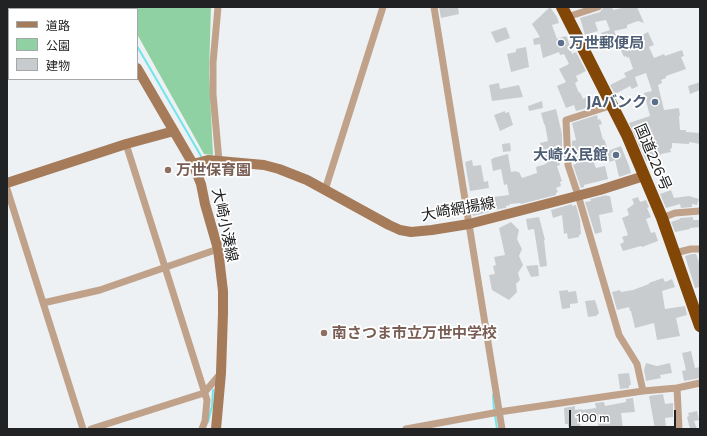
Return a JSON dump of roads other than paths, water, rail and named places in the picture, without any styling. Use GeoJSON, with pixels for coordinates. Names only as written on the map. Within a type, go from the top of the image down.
{"type":"FeatureCollection","features":[{"type":"Feature","properties":{"kind":"highway","name":"国道226号"},"geometry":{"type":"LineString","coordinates":[[565,12],[613,105],[644,176],[662,218],[700,326]]}},
{"type":"Feature","properties":{"kind":"street"},"geometry":{"type":"LineString","coordinates":[[218,7],[213,63],[213,94],[219,161]]}},
{"type":"Feature","properties":{"kind":"street"},"geometry":{"type":"LineString","coordinates":[[325,190],[383,7]]}},
{"type":"Feature","properties":{"kind":"street"},"geometry":{"type":"LineString","coordinates":[[434,7],[469,224],[497,412],[502,429]]}},
{"type":"Feature","properties":{"kind":"street"},"geometry":{"type":"LineString","coordinates":[[565,12],[598,7]]}},
{"type":"Feature","properties":{"kind":"street","name":"大崎小湊線"},"geometry":{"type":"LineString","coordinates":[[138,70],[193,164],[201,184],[218,249],[223,291],[223,313],[221,373],[216,429]]}},
{"type":"Feature","properties":{"kind":"street"},"geometry":{"type":"LineString","coordinates":[[613,105],[566,120],[568,165],[619,335],[637,364],[643,391]]}},
{"type":"Feature","properties":{"kind":"street"},"geometry":{"type":"LineString","coordinates":[[7,183],[174,130]]}},
{"type":"Feature","properties":{"kind":"street"},"geometry":{"type":"LineString","coordinates":[[126,144],[207,400],[205,421],[202,429]]}},
{"type":"Feature","properties":{"kind":"street","name":"大崎網揚線"},"geometry":{"type":"LineString","coordinates":[[193,164],[208,160],[258,164],[279,169],[300,177],[389,225],[400,230],[411,232],[469,224],[515,213],[600,190],[644,176]]}},
{"type":"Feature","properties":{"kind":"street"},"geometry":{"type":"LineString","coordinates":[[7,189],[83,429]]}},
{"type":"Feature","properties":{"kind":"street"},"geometry":{"type":"LineString","coordinates":[[662,218],[675,214],[700,211]]}},
{"type":"Feature","properties":{"kind":"street"},"geometry":{"type":"LineString","coordinates":[[43,303],[100,290],[218,249]]}},
{"type":"Feature","properties":{"kind":"street"},"geometry":{"type":"LineString","coordinates":[[675,253],[691,249],[700,249]]}},
{"type":"Feature","properties":{"kind":"street"},"geometry":{"type":"LineString","coordinates":[[90,429],[204,393],[221,373]]}},
{"type":"Feature","properties":{"kind":"street"},"geometry":{"type":"LineString","coordinates":[[406,429],[497,412],[643,391],[677,388],[700,383]]}},
{"type":"Feature","properties":{"kind":"street"},"geometry":{"type":"LineString","coordinates":[[677,388],[679,429]]}},
{"type":"Feature","properties":{"kind":"waterway"},"geometry":{"type":"LineString","coordinates":[[138,48],[201,156]]}},
{"type":"Feature","properties":{"kind":"waterway"},"geometry":{"type":"LineString","coordinates":[[208,422],[212,406],[213,390]]}},
{"type":"Feature","properties":{"kind":"waterway"},"geometry":{"type":"LineString","coordinates":[[493,395],[494,411]]}},
{"type":"Feature","properties":{"kind":"waterway"},"geometry":{"type":"LineString","coordinates":[[495,415],[497,429]]}},
{"type":"Feature","properties":{"kind":"place","name":"万世郵便局"},"geometry":{"type":"Point","coordinates":[561,43]}},
{"type":"Feature","properties":{"kind":"place","name":"JAバンク"},"geometry":{"type":"Point","coordinates":[655,102]}},
{"type":"Feature","properties":{"kind":"place","name":"大崎公民館"},"geometry":{"type":"Point","coordinates":[616,155]}},
{"type":"Feature","properties":{"kind":"place","name":"万世保育園"},"geometry":{"type":"Point","coordinates":[168,170]}},
{"type":"Feature","properties":{"kind":"place","name":"南さつま市立万世中学校"},"geometry":{"type":"Point","coordinates":[324,333]}}]}
